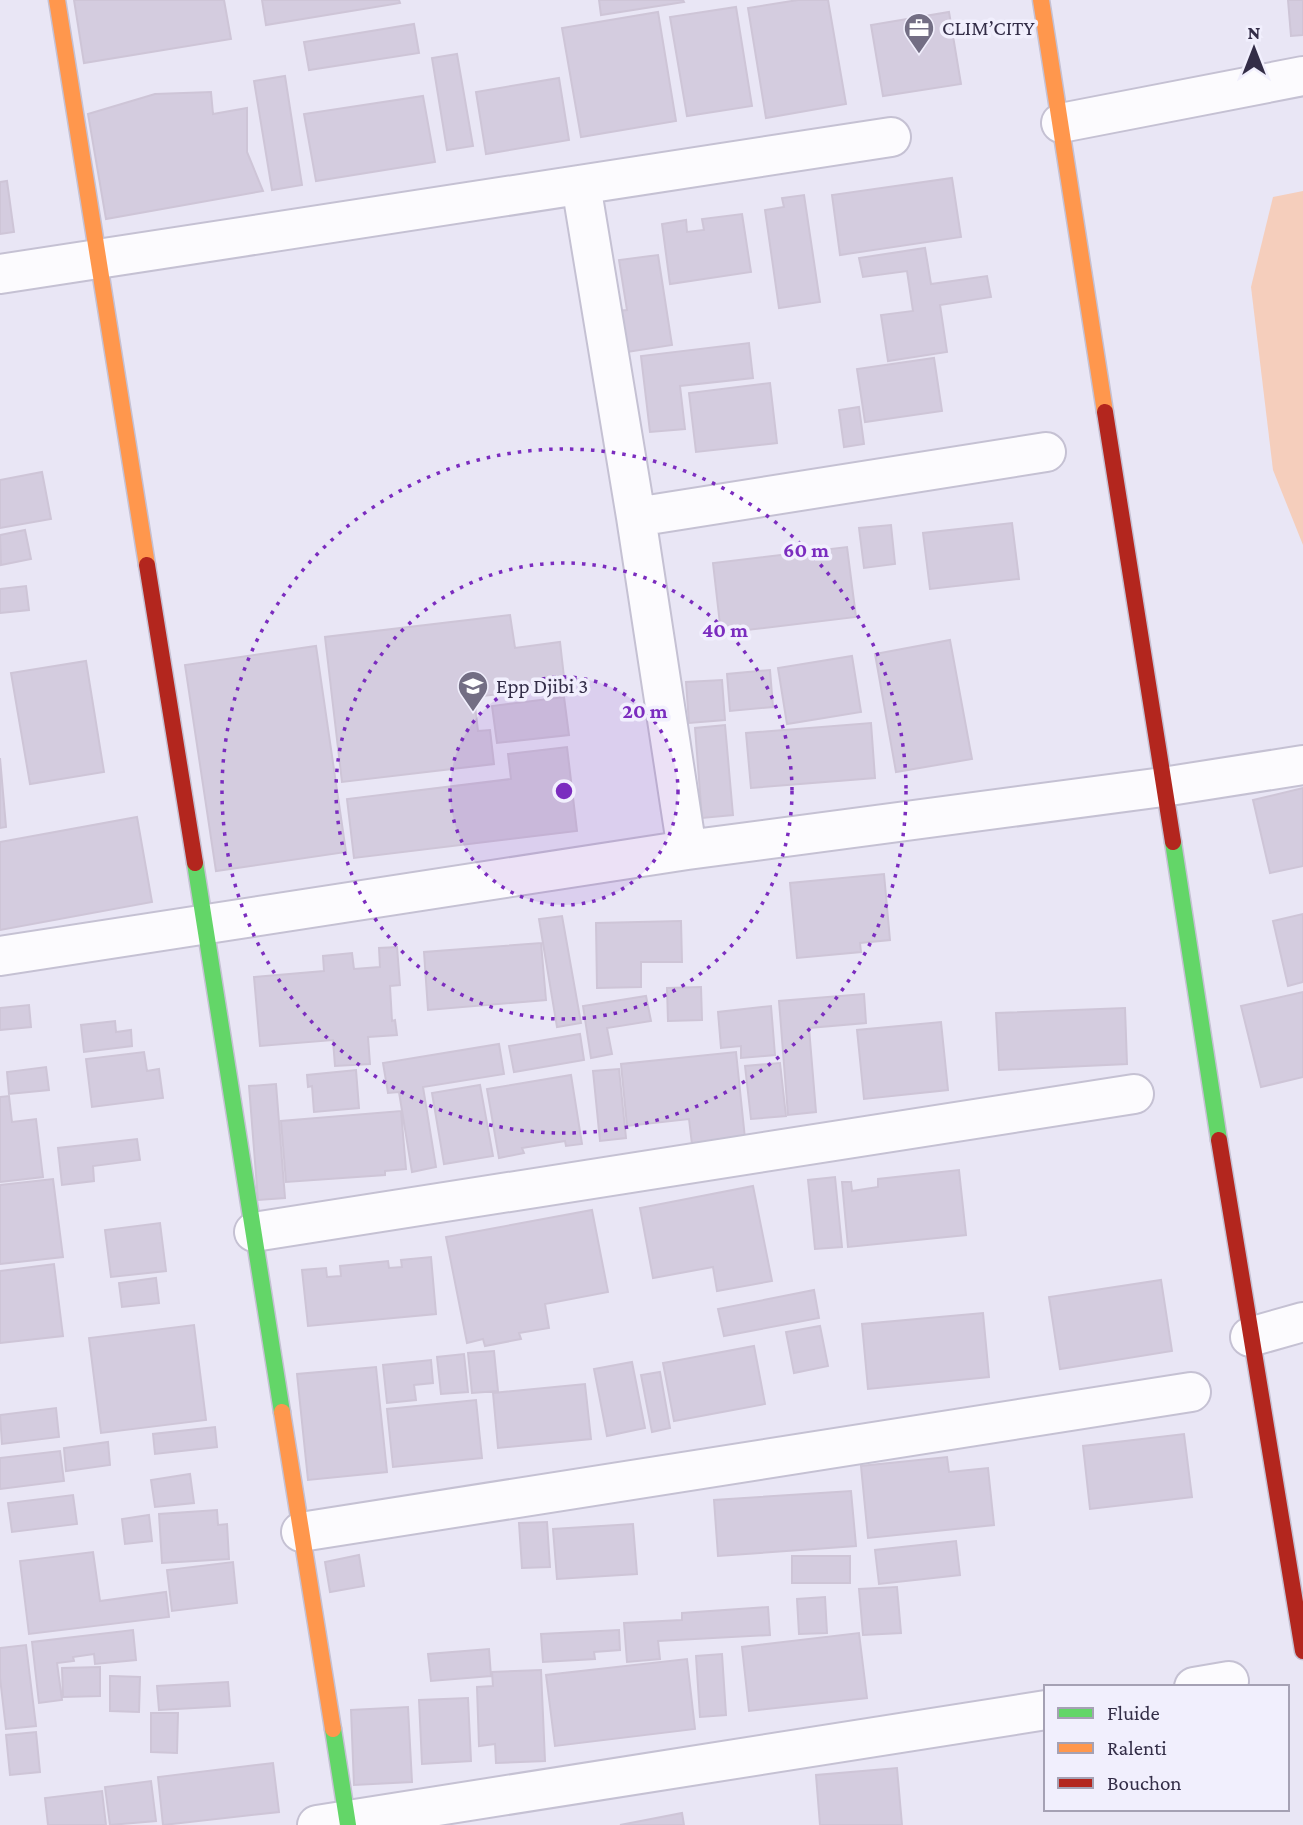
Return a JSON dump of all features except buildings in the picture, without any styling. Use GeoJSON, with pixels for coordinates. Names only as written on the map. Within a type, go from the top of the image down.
{"type":"FeatureCollection","features":[{"type":"Feature","properties":{"kind":"street"},"geometry":{"type":"LineString","coordinates":[[57,0],[301,1532],[338,1823],[1044,1710]]}},
{"type":"Feature","properties":{"kind":"street"},"geometry":{"type":"LineString","coordinates":[[1041,0],[1250,1337],[1303,1651]]}},
{"type":"Feature","properties":{"kind":"street"},"geometry":{"type":"LineString","coordinates":[[1061,123],[1303,76]]}},
{"type":"Feature","properties":{"kind":"street"},"geometry":{"type":"LineString","coordinates":[[0,274],[891,137]]}},
{"type":"Feature","properties":{"kind":"street"},"geometry":{"type":"LineString","coordinates":[[581,185],[687,850]]}},
{"type":"Feature","properties":{"kind":"street"},"geometry":{"type":"LineString","coordinates":[[636,517],[1046,452]]}},
{"type":"Feature","properties":{"kind":"street"},"geometry":{"type":"LineString","coordinates":[[0,956],[687,850],[1163,787],[1303,765]]}},
{"type":"Feature","properties":{"kind":"street"},"geometry":{"type":"LineString","coordinates":[[254,1232],[1134,1094]]}},
{"type":"Feature","properties":{"kind":"street"},"geometry":{"type":"LineString","coordinates":[[1250,1337],[1303,1322]]}},
{"type":"Feature","properties":{"kind":"street"},"geometry":{"type":"LineString","coordinates":[[301,1532],[1191,1392]]}},
{"type":"Feature","properties":{"kind":"shaded area"},"geometry":{"type":"Polygon","coordinates":[[[1303,191],[1303,545],[1273,470],[1251,287],[1273,197],[1303,191]]]}},
{"type":"Feature","properties":{"kind":"traffic: fast"},"geometry":{"type":"LineString","coordinates":[[1173,842],[1219,1140]]}},
{"type":"Feature","properties":{"kind":"traffic: fast"},"geometry":{"type":"LineString","coordinates":[[195,863],[282,1412]]}},
{"type":"Feature","properties":{"kind":"traffic: fast"},"geometry":{"type":"LineString","coordinates":[[333,1729],[348,1825]]}},
{"type":"Feature","properties":{"kind":"traffic: slow"},"geometry":{"type":"LineString","coordinates":[[57,0],[147,565]]}},
{"type":"Feature","properties":{"kind":"traffic: slow"},"geometry":{"type":"LineString","coordinates":[[1041,0],[1105,412]]}},
{"type":"Feature","properties":{"kind":"traffic: slow"},"geometry":{"type":"LineString","coordinates":[[282,1412],[333,1729]]}},
{"type":"Feature","properties":{"kind":"traffic: jam"},"geometry":{"type":"LineString","coordinates":[[1105,412],[1173,842]]}},
{"type":"Feature","properties":{"kind":"traffic: jam"},"geometry":{"type":"LineString","coordinates":[[147,565],[195,863]]}},
{"type":"Feature","properties":{"kind":"traffic: jam"},"geometry":{"type":"LineString","coordinates":[[1219,1140],[1303,1651]]}},
{"type":"Feature","properties":{"kind":"place","name":"CLIM’CITY"},"geometry":{"type":"Point","coordinates":[919,55]}},
{"type":"Feature","properties":{"kind":"place","name":"Epp Djibi 3"},"geometry":{"type":"Point","coordinates":[473,713]}}]}
